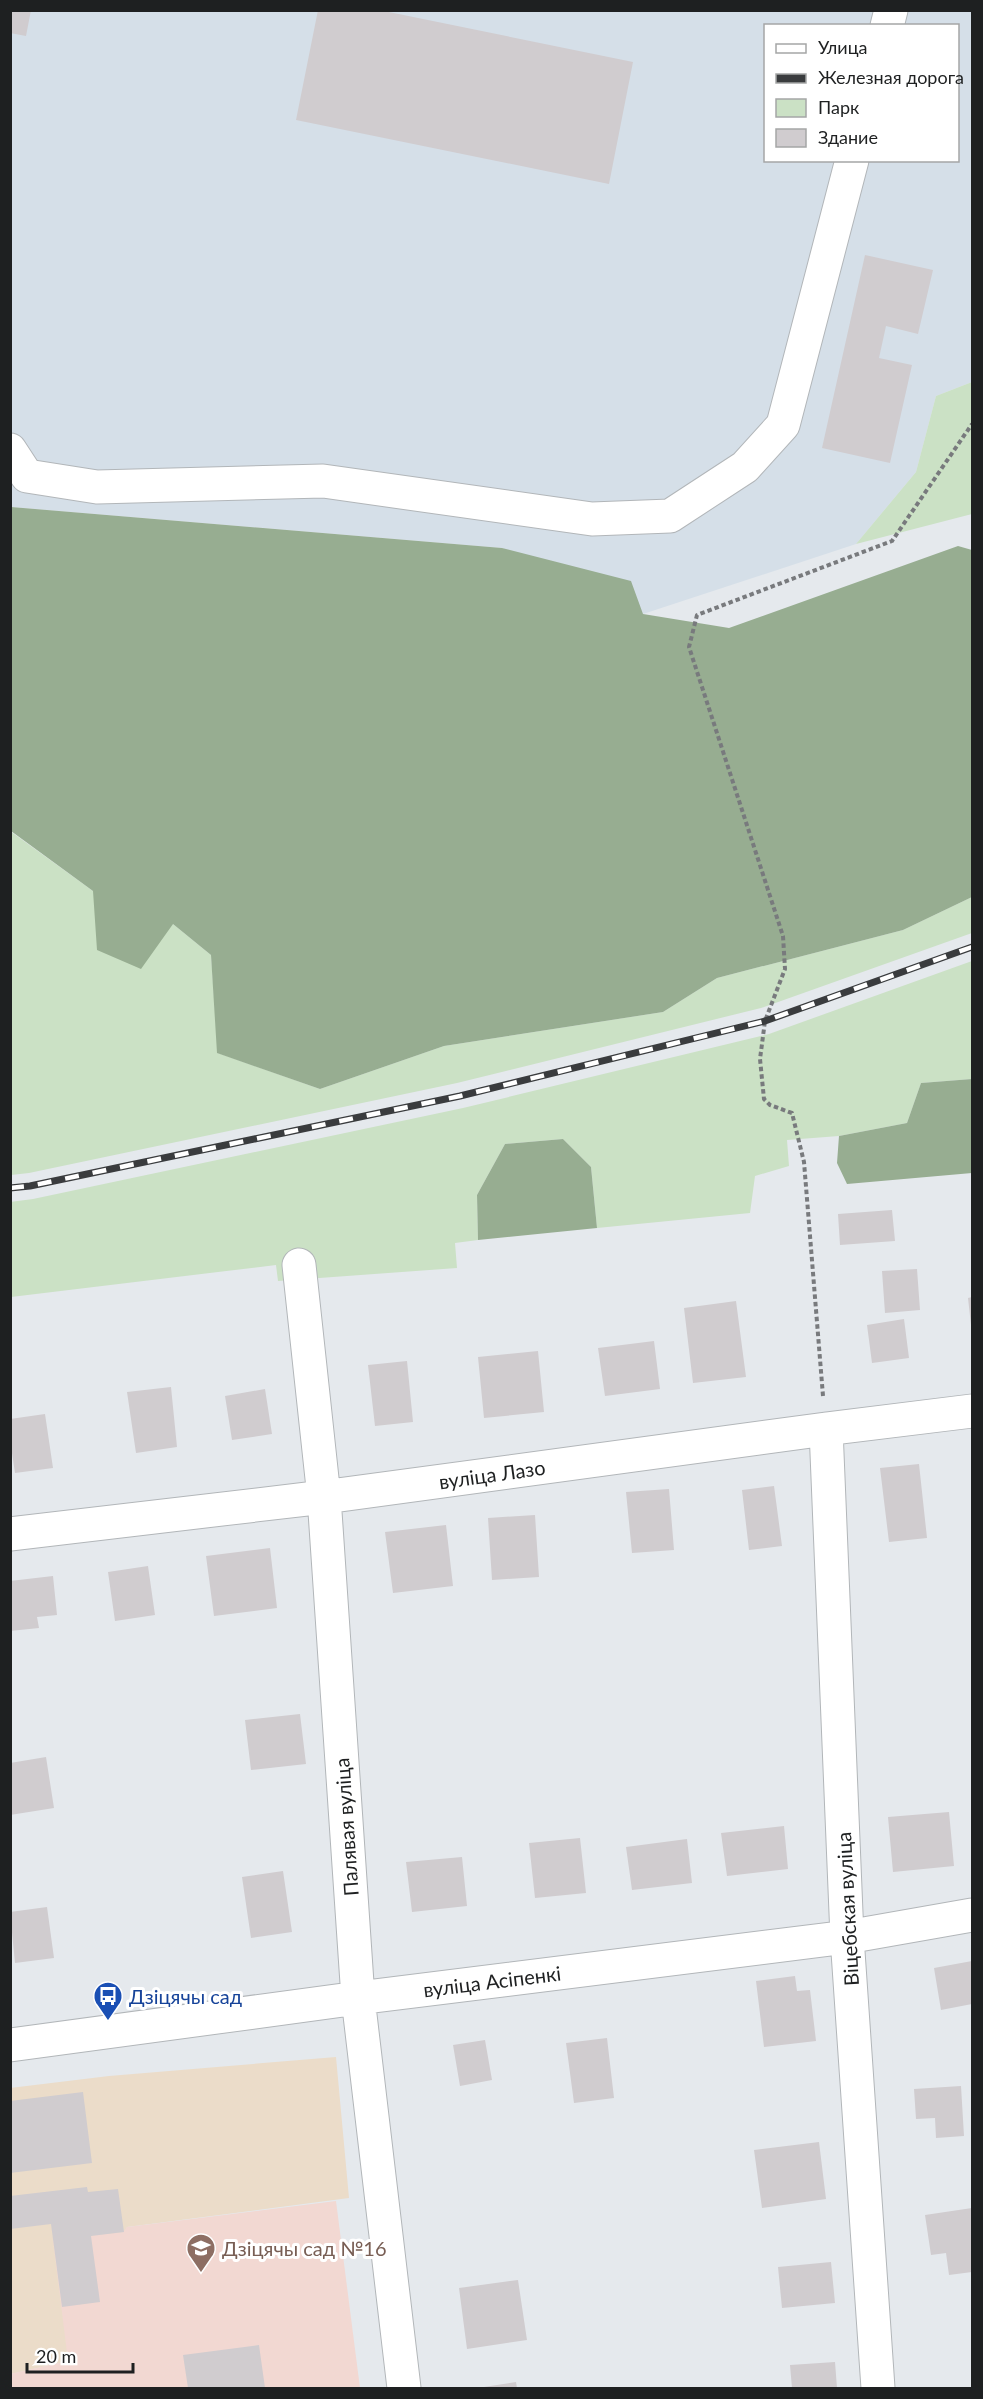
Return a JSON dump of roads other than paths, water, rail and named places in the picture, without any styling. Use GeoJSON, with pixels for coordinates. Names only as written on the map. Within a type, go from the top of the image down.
{"type":"FeatureCollection","features":[{"type":"Feature","properties":{"kind":"street"},"geometry":{"type":"LineString","coordinates":[[10,450],[27,476],[97,487],[323,481],[592,519],[670,516],[746,467],[783,425],[851,162]]}},
{"type":"Feature","properties":{"kind":"street","name":"Палявая вуліца"},"geometry":{"type":"LineString","coordinates":[[299,1265],[324,1497],[358,1998],[404,2388]]}},
{"type":"Feature","properties":{"kind":"street","name":"вуліца Лазо"},"geometry":{"type":"LineString","coordinates":[[10,1534],[324,1497],[826,1429],[972,1412]]}},
{"type":"Feature","properties":{"kind":"street","name":"Віцебская вуліца"},"geometry":{"type":"LineString","coordinates":[[826,1429],[847,1937],[878,2388]]}},
{"type":"Feature","properties":{"kind":"street","name":"вуліца Асіпенкі"},"geometry":{"type":"LineString","coordinates":[[10,2045],[358,1998],[847,1937],[972,1915]]}},
{"type":"Feature","properties":{"kind":"railway"},"geometry":{"type":"LineString","coordinates":[[10,1188],[30,1186],[460,1096],[765,1021],[972,947]]}},
{"type":"Feature","properties":{"kind":"place","name":"Дзіцячы сад"},"geometry":{"type":"Point","coordinates":[108,2022]}},
{"type":"Feature","properties":{"kind":"place","name":"Дзіцячы сад №16"},"geometry":{"type":"Point","coordinates":[201,2274]}}]}
